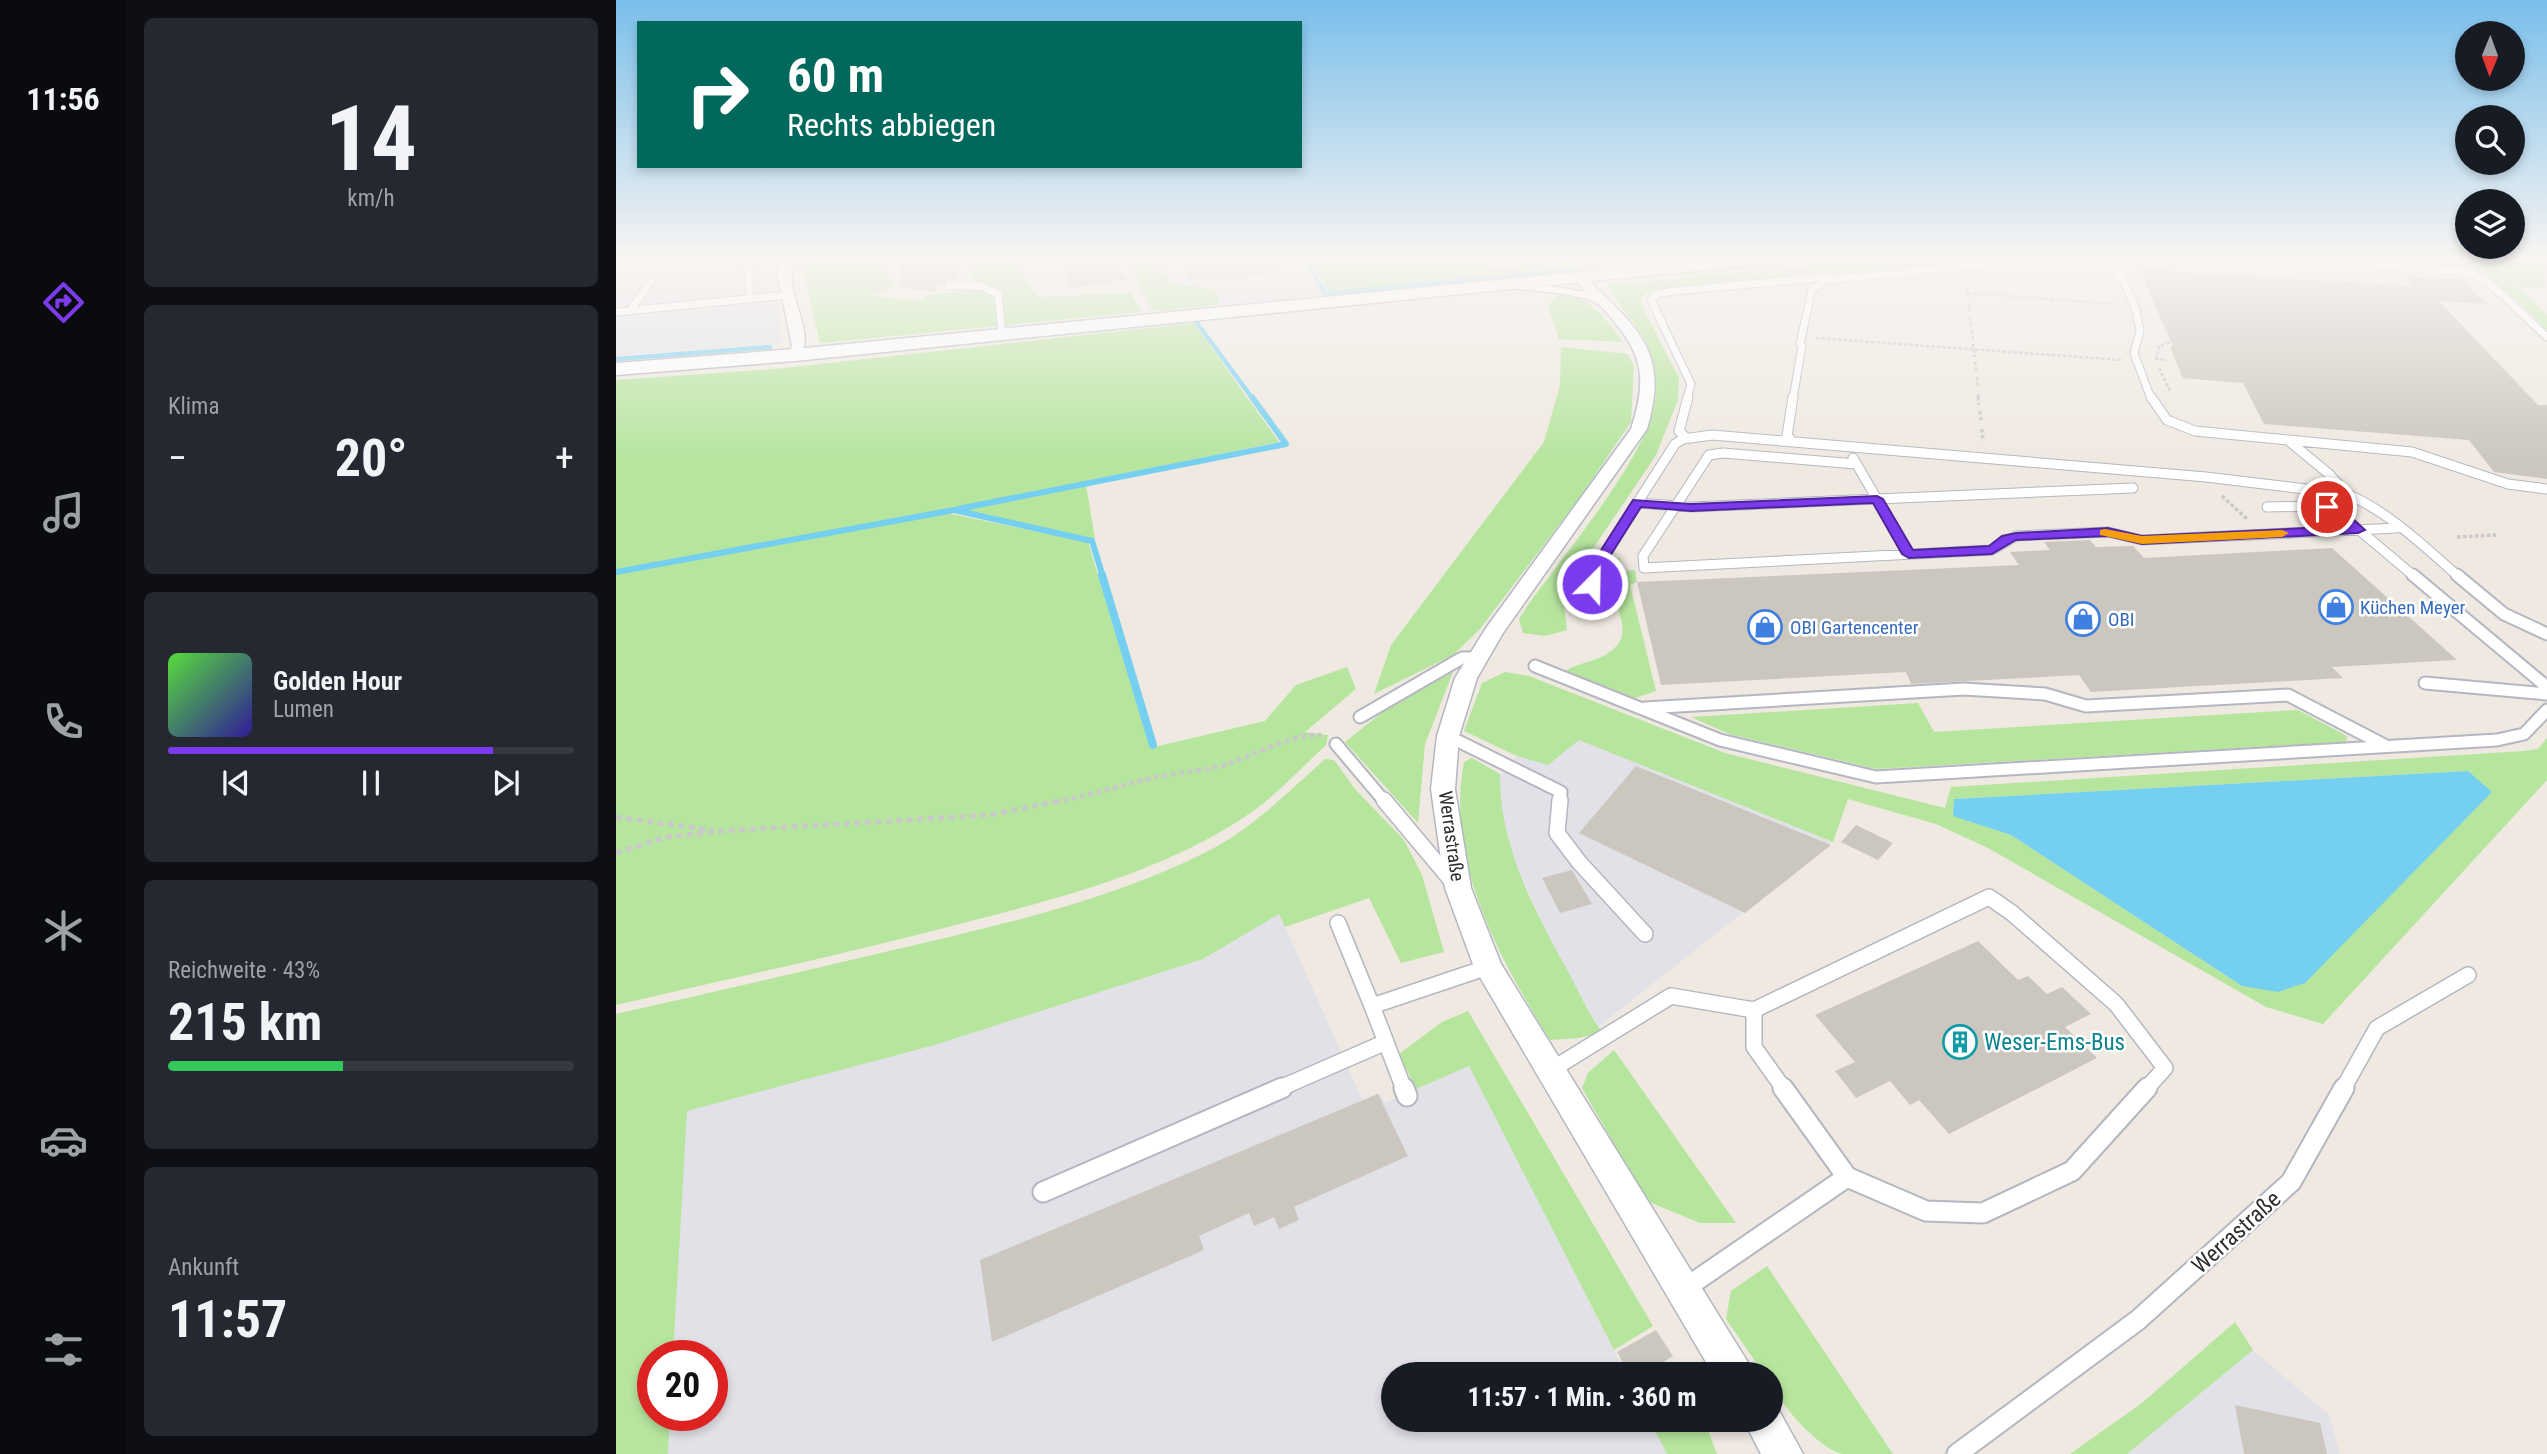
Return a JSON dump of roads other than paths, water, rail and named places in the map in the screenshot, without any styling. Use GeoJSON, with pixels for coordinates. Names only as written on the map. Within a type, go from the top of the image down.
{"type":"FeatureCollection","features":[{"type":"Feature","properties":{"kind":"main road"},"geometry":{"type":"LineString","coordinates":[[616,369],[795,355],[1066,327]]}},
{"type":"Feature","properties":{"kind":"street"},"geometry":{"type":"LineString","coordinates":[[795,327],[799,346],[795,355]]}},
{"type":"Feature","properties":{"kind":"street","name":"Werrastraße"},"geometry":{"type":"LineString","coordinates":[[1624,327],[1638,344],[1649,377],[1647,403],[1639,429],[1493,632],[1466,678],[1448,736],[1443,789],[1458,888],[1488,967],[1727,1362]]}},
{"type":"Feature","properties":{"kind":"street"},"geometry":{"type":"LineString","coordinates":[[1770,1432],[1783,1454]]}},
{"type":"Feature","properties":{"kind":"lane"},"geometry":{"type":"LineString","coordinates":[[1001,327],[1002,334]]}},
{"type":"Feature","properties":{"kind":"lane"},"geometry":{"type":"LineString","coordinates":[[1664,327],[1689,376],[1690,393],[1679,430],[1685,437]]}},
{"type":"Feature","properties":{"kind":"lane"},"geometry":{"type":"LineString","coordinates":[[1791,440],[1787,436],[1803,327]]}},
{"type":"Feature","properties":{"kind":"lane"},"geometry":{"type":"LineString","coordinates":[[2139,327],[2140,334],[2134,353],[2160,415],[2177,426],[2202,433],[2412,452],[2508,484],[2547,489]]}},
{"type":"Feature","properties":{"kind":"lane"},"geometry":{"type":"LineString","coordinates":[[1594,602],[1593,572],[1675,444],[1685,437],[1706,436],[1791,440],[1847,448],[2206,477],[2347,494],[2363,501],[2414,539],[2504,614],[2547,634]]}},
{"type":"Feature","properties":{"kind":"lane"},"geometry":{"type":"LineString","coordinates":[[2289,441],[2329,474],[2347,494]]}},
{"type":"Feature","properties":{"kind":"lane"},"geometry":{"type":"LineString","coordinates":[[1847,448],[1909,554]]}},
{"type":"Feature","properties":{"kind":"lane"},"geometry":{"type":"LineString","coordinates":[[1856,464],[1715,453],[1709,456],[1643,556],[1644,568],[1992,550],[2016,536],[2108,532],[2142,540],[2397,528]]}},
{"type":"Feature","properties":{"kind":"lane"},"geometry":{"type":"LineString","coordinates":[[1638,503],[1675,507],[2133,488]]}},
{"type":"Feature","properties":{"kind":"lane"},"geometry":{"type":"LineString","coordinates":[[2267,507],[2327,507],[2339,513],[2547,687]]}},
{"type":"Feature","properties":{"kind":"lane"},"geometry":{"type":"LineString","coordinates":[[1360,717],[1462,658],[1477,658]]}},
{"type":"Feature","properties":{"kind":"lane"},"geometry":{"type":"LineString","coordinates":[[1535,666],[1720,740],[1857,773],[1885,777],[2512,738],[2524,734],[2547,710]]}},
{"type":"Feature","properties":{"kind":"lane"},"geometry":{"type":"LineString","coordinates":[[2425,683],[2547,694]]}},
{"type":"Feature","properties":{"kind":"lane"},"geometry":{"type":"LineString","coordinates":[[1642,709],[1964,689],[2045,694],[2086,706],[2288,695],[2387,746]]}},
{"type":"Feature","properties":{"kind":"lane"},"geometry":{"type":"LineString","coordinates":[[1448,736],[1561,792],[1557,833],[1579,862],[1645,934]]}},
{"type":"Feature","properties":{"kind":"lane"},"geometry":{"type":"LineString","coordinates":[[1336,744],[1458,888]]}},
{"type":"Feature","properties":{"kind":"lane"},"geometry":{"type":"LineString","coordinates":[[1551,1070],[1671,996],[1754,1010],[1989,897],[2012,913],[2116,1004],[2165,1068],[2072,1171],[1983,1213],[1926,1211],[1847,1177],[1754,1047],[1754,1010]]}},
{"type":"Feature","properties":{"kind":"lane"},"geometry":{"type":"LineString","coordinates":[[1338,923],[1407,1096]]}},
{"type":"Feature","properties":{"kind":"lane"},"geometry":{"type":"LineString","coordinates":[[1372,1006],[1488,967]]}},
{"type":"Feature","properties":{"kind":"lane","name":"Werrastraße"},"geometry":{"type":"LineString","coordinates":[[1957,1454],[2138,1320],[2291,1182],[2377,1028],[2468,975]]}},
{"type":"Feature","properties":{"kind":"lane"},"geometry":{"type":"LineString","coordinates":[[1043,1192],[1386,1042]]}},
{"type":"Feature","properties":{"kind":"lane"},"geometry":{"type":"LineString","coordinates":[[1683,1289],[1847,1177]]}},
{"type":"Feature","properties":{"kind":"water"},"geometry":{"type":"Polygon","coordinates":[[[2468,771],[2492,792],[2305,983],[2278,992],[2242,986],[2011,835],[1953,816],[1954,799],[2468,771]]]}},
{"type":"Feature","properties":{"kind":"waterway"},"geometry":{"type":"LineString","coordinates":[[1200,327],[1253,399]]}},
{"type":"Feature","properties":{"kind":"waterway"},"geometry":{"type":"LineString","coordinates":[[616,359],[770,347]]}},
{"type":"Feature","properties":{"kind":"waterway"},"geometry":{"type":"LineString","coordinates":[[958,509],[1286,444],[1252,397]]}},
{"type":"Feature","properties":{"kind":"waterway"},"geometry":{"type":"LineString","coordinates":[[616,572],[954,510],[1092,541],[1103,577]]}},
{"type":"Feature","properties":{"kind":"waterway"},"geometry":{"type":"LineString","coordinates":[[1102,575],[1153,745]]}},
{"type":"Feature","properties":{"kind":"place","name":"Küchen Meyer"},"geometry":{"type":"Point","coordinates":[2336,607]}},
{"type":"Feature","properties":{"kind":"place","name":"OBI"},"geometry":{"type":"Point","coordinates":[2083,619]}},
{"type":"Feature","properties":{"kind":"place","name":"OBI Gartencenter"},"geometry":{"type":"Point","coordinates":[1765,627]}},
{"type":"Feature","properties":{"kind":"place","name":"Weser-Ems-Bus"},"geometry":{"type":"Point","coordinates":[1960,1042]}}]}
